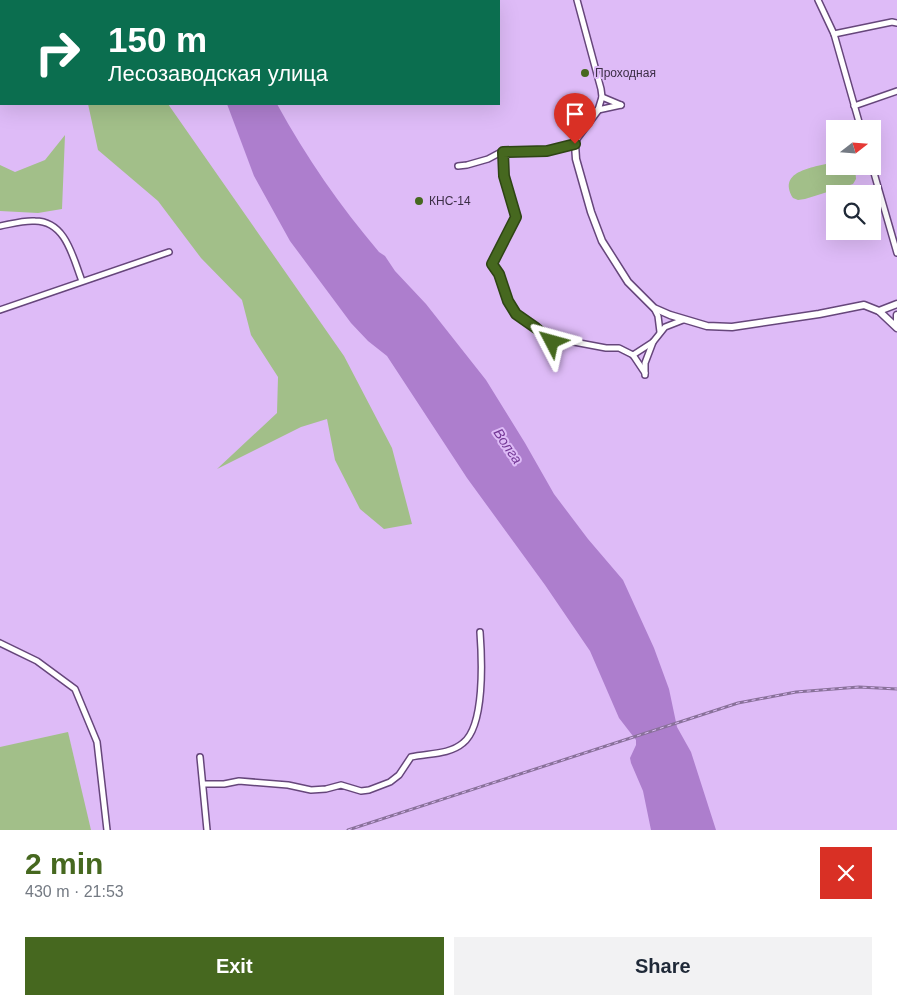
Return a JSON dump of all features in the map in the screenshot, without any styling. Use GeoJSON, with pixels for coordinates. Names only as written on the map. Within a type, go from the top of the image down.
{"type":"FeatureCollection","features":[{"type":"Feature","properties":{"kind":"street"},"geometry":{"type":"LineString","coordinates":[[577,0],[582,24],[598,75],[602,97],[598,110],[577,138],[575,144],[576,160],[591,212],[602,241],[628,282],[654,308],[658,316],[660,332]]}},
{"type":"Feature","properties":{"kind":"street"},"geometry":{"type":"LineString","coordinates":[[818,0],[834,34],[858,120]]}},
{"type":"Feature","properties":{"kind":"street"},"geometry":{"type":"LineString","coordinates":[[834,34],[884,23],[897,23]]}},
{"type":"Feature","properties":{"kind":"street"},"geometry":{"type":"LineString","coordinates":[[854,106],[897,91]]}},
{"type":"Feature","properties":{"kind":"street"},"geometry":{"type":"LineString","coordinates":[[598,110],[621,106],[602,97]]}},
{"type":"Feature","properties":{"kind":"street"},"geometry":{"type":"LineString","coordinates":[[458,166],[488,159],[503,152],[547,151],[575,144]]}},
{"type":"Feature","properties":{"kind":"street"},"geometry":{"type":"LineString","coordinates":[[503,152],[504,176],[516,217],[492,264],[499,274],[508,301],[516,314],[552,342],[574,342],[606,348],[619,348],[633,355],[645,374],[645,363],[653,342],[660,332],[665,327],[683,320]]}},
{"type":"Feature","properties":{"kind":"street"},"geometry":{"type":"LineString","coordinates":[[875,175],[897,253]]}},
{"type":"Feature","properties":{"kind":"street"},"geometry":{"type":"LineString","coordinates":[[0,226],[36,220],[53,226],[64,236],[82,282]]}},
{"type":"Feature","properties":{"kind":"street"},"geometry":{"type":"LineString","coordinates":[[0,310],[31,301],[169,252]]}},
{"type":"Feature","properties":{"kind":"street"},"geometry":{"type":"LineString","coordinates":[[879,310],[897,304]]}},
{"type":"Feature","properties":{"kind":"street"},"geometry":{"type":"LineString","coordinates":[[654,308],[683,320],[707,326],[732,327],[864,305],[879,310],[897,327]]}},
{"type":"Feature","properties":{"kind":"street"},"geometry":{"type":"LineString","coordinates":[[897,315],[897,327]]}},
{"type":"Feature","properties":{"kind":"street"},"geometry":{"type":"LineString","coordinates":[[633,355],[653,342]]}},
{"type":"Feature","properties":{"kind":"street"},"geometry":{"type":"LineString","coordinates":[[203,784],[224,784],[239,781],[311,790],[341,785],[361,791],[369,790],[390,782],[399,775],[411,757],[448,751],[463,744],[472,732],[478,718],[480,632]]}},
{"type":"Feature","properties":{"kind":"street"},"geometry":{"type":"LineString","coordinates":[[0,642],[37,661],[75,689],[98,742],[107,830]]}},
{"type":"Feature","properties":{"kind":"street"},"geometry":{"type":"LineString","coordinates":[[200,757],[207,830]]}},
{"type":"Feature","properties":{"kind":"green space"},"geometry":{"type":"Polygon","coordinates":[[[88,105],[169,105],[344,356],[392,448],[412,524],[384,529],[360,509],[335,460],[327,419],[301,427],[217,469],[277,413],[278,377],[251,335],[242,300],[201,258],[158,201],[98,150],[88,105]]]}},
{"type":"Feature","properties":{"kind":"green space"},"geometry":{"type":"Polygon","coordinates":[[[65,135],[62,209],[38,213],[0,211],[0,165],[15,172],[45,160],[65,135]]]}},
{"type":"Feature","properties":{"kind":"green space"},"geometry":{"type":"Polygon","coordinates":[[[826,164],[826,175],[856,175],[856,179],[853,184],[850,185],[826,185],[826,192],[805,199],[798,200],[793,198],[789,189],[790,181],[800,171],[826,164]]]}},
{"type":"Feature","properties":{"kind":"green space"},"geometry":{"type":"Polygon","coordinates":[[[68,732],[91,830],[0,830],[0,747],[68,732]]]}},
{"type":"Feature","properties":{"kind":"water","name":"Волга"},"geometry":{"type":"Polygon","coordinates":[[[227,105],[278,105],[337,199],[379,252],[385,256],[395,271],[426,304],[486,380],[554,494],[588,539],[623,580],[654,648],[669,689],[677,727],[691,752],[716,830],[651,830],[643,791],[630,758],[636,745],[636,740],[619,718],[590,651],[545,585],[467,478],[387,356],[368,341],[351,323],[290,241],[254,176],[227,105]]]}},
{"type":"Feature","properties":{"kind":"railway"},"geometry":{"type":"LineString","coordinates":[[348,830],[738,703],[796,692],[859,687],[897,689]]}},
{"type":"Feature","properties":{"kind":"place","name":"Проходная"},"geometry":{"type":"Point","coordinates":[585,73]}},
{"type":"Feature","properties":{"kind":"place","name":"КНС-14"},"geometry":{"type":"Point","coordinates":[419,201]}},
{"type":"Feature","properties":{"kind":"route"},"geometry":{"type":"LineString","coordinates":[[552,342],[516,314],[508,301],[499,274],[492,264],[516,217],[504,176],[503,152],[547,151],[575,144]]}}]}
